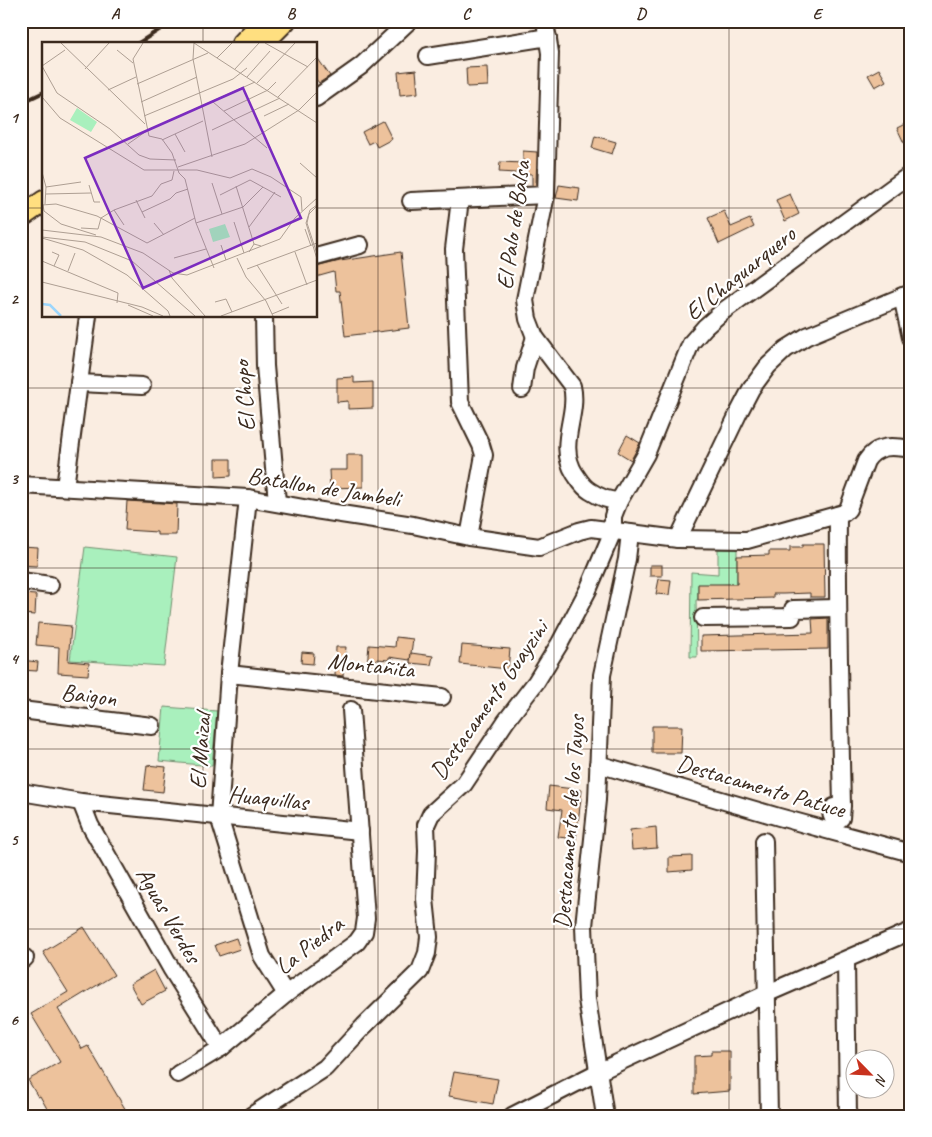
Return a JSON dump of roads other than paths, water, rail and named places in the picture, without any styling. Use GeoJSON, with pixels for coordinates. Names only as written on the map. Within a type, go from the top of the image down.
{"type":"FeatureCollection","features":[{"type":"Feature","properties":{"kind":"main road"},"geometry":{"type":"LineString","coordinates":[[244,42],[264,21]]}},
{"type":"Feature","properties":{"kind":"main road"},"geometry":{"type":"LineString","coordinates":[[264,42],[285,21]]}},
{"type":"Feature","properties":{"kind":"street"},"geometry":{"type":"LineString","coordinates":[[318,97],[361,66],[409,21]]}},
{"type":"Feature","properties":{"kind":"street"},"geometry":{"type":"LineString","coordinates":[[428,56],[546,29]]}},
{"type":"Feature","properties":{"kind":"street","name":"El Palo de Balsa"},"geometry":{"type":"LineString","coordinates":[[546,29],[550,53],[546,195],[525,300],[528,319],[535,337],[572,386],[574,394],[567,452],[571,467],[583,487],[598,496],[612,501],[619,501]]}},
{"type":"Feature","properties":{"kind":"street","name":"El Chaguarquero"},"geometry":{"type":"LineString","coordinates":[[614,532],[613,516],[619,501],[646,454],[691,343],[705,327],[758,284],[911,174]]}},
{"type":"Feature","properties":{"kind":"street"},"geometry":{"type":"LineString","coordinates":[[411,201],[546,195]]}},
{"type":"Feature","properties":{"kind":"street"},"geometry":{"type":"LineString","coordinates":[[460,199],[454,249],[460,402],[484,455],[469,538]]}},
{"type":"Feature","properties":{"kind":"street"},"geometry":{"type":"LineString","coordinates":[[318,257],[360,245]]}},
{"type":"Feature","properties":{"kind":"street"},"geometry":{"type":"LineString","coordinates":[[678,539],[738,412],[751,389],[768,366],[786,349],[807,336],[906,294],[911,338]]}},
{"type":"Feature","properties":{"kind":"street"},"geometry":{"type":"LineString","coordinates":[[65,487],[88,318]]}},
{"type":"Feature","properties":{"kind":"street","name":"El Chopo"},"geometry":{"type":"LineString","coordinates":[[264,318],[264,366],[277,502]]}},
{"type":"Feature","properties":{"kind":"street"},"geometry":{"type":"LineString","coordinates":[[522,389],[525,368],[535,337]]}},
{"type":"Feature","properties":{"kind":"street"},"geometry":{"type":"LineString","coordinates":[[79,382],[142,386]]}},
{"type":"Feature","properties":{"kind":"street"},"geometry":{"type":"LineString","coordinates":[[842,806],[837,608],[838,515],[848,509],[866,461],[870,456],[885,447],[893,446],[911,449]]}},
{"type":"Feature","properties":{"kind":"street","name":"Batallon de Jambeli"},"geometry":{"type":"LineString","coordinates":[[21,485],[248,498],[413,525],[469,538],[539,547],[591,528],[603,528],[614,532],[678,539],[747,540],[838,515]]}},
{"type":"Feature","properties":{"kind":"street","name":"El Maizal"},"geometry":{"type":"LineString","coordinates":[[248,498],[229,674],[219,817],[262,956],[286,994]]}},
{"type":"Feature","properties":{"kind":"street","name":"Destacamento Guayzini"},"geometry":{"type":"LineString","coordinates":[[251,1116],[325,1068],[364,1026],[420,971],[427,953],[429,937],[425,900],[426,825],[428,819],[464,784],[506,721],[536,682],[576,615],[614,532]]}},
{"type":"Feature","properties":{"kind":"street","name":"Destacamento de los Tayos"},"geometry":{"type":"LineString","coordinates":[[605,1116],[587,999],[584,926],[597,800],[602,675],[627,559],[630,534]]}},
{"type":"Feature","properties":{"kind":"street"},"geometry":{"type":"LineString","coordinates":[[21,581],[50,585]]}},
{"type":"Feature","properties":{"kind":"street"},"geometry":{"type":"LineString","coordinates":[[703,618],[792,617],[792,609],[837,608]]}},
{"type":"Feature","properties":{"kind":"street","name":"Montañita"},"geometry":{"type":"LineString","coordinates":[[229,674],[442,697]]}},
{"type":"Feature","properties":{"kind":"street","name":"Baigon"},"geometry":{"type":"LineString","coordinates":[[21,710],[152,726]]}},
{"type":"Feature","properties":{"kind":"street","name":"La Piedra"},"geometry":{"type":"LineString","coordinates":[[178,1074],[221,1048],[286,994],[357,942],[364,932],[366,918],[352,710]]}},
{"type":"Feature","properties":{"kind":"street","name":"Destacamento Patuce"},"geometry":{"type":"LineString","coordinates":[[598,764],[779,817],[911,852]]}},
{"type":"Feature","properties":{"kind":"street","name":"Huaquillas"},"geometry":{"type":"LineString","coordinates":[[21,792],[81,802],[360,831]]}},
{"type":"Feature","properties":{"kind":"street","name":"Aguas Verdes"},"geometry":{"type":"LineString","coordinates":[[81,802],[90,825],[163,953],[221,1048]]}},
{"type":"Feature","properties":{"kind":"street"},"geometry":{"type":"LineString","coordinates":[[764,841],[769,1116]]}},
{"type":"Feature","properties":{"kind":"street"},"geometry":{"type":"LineString","coordinates":[[512,1116],[598,1072],[768,993],[911,930]]}},
{"type":"Feature","properties":{"kind":"street"},"geometry":{"type":"LineString","coordinates":[[846,960],[848,1116]]}},
{"type":"Feature","properties":{"kind":"railway"},"geometry":{"type":"LineString","coordinates":[[140,42],[173,21]]}},
{"type":"Feature","properties":{"kind":"railway"},"geometry":{"type":"LineString","coordinates":[[21,103],[42,93]]}}]}
